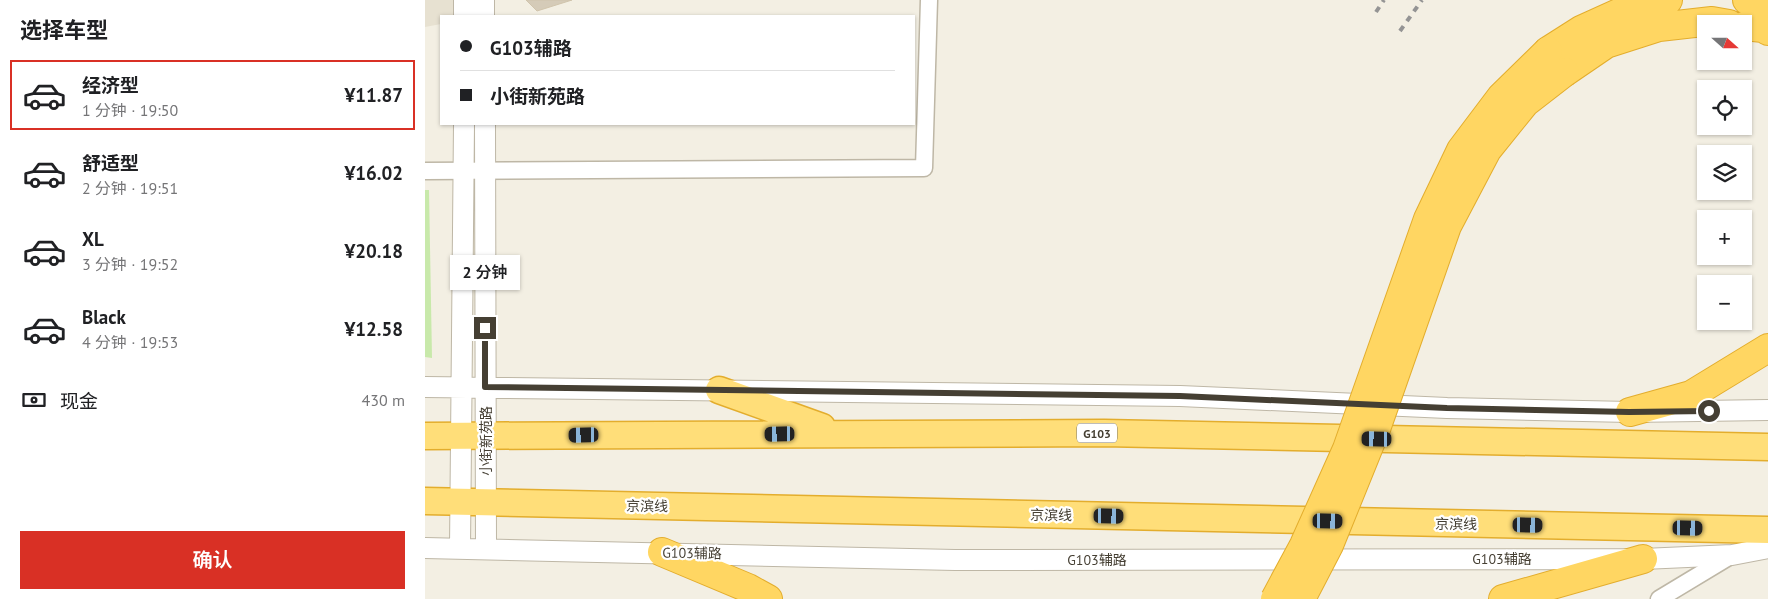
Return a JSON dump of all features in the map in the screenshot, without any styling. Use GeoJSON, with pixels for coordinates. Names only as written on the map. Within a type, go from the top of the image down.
{"type":"FeatureCollection","features":[{"type":"Feature","properties":{"kind":"highway"},"geometry":{"type":"LineString","coordinates":[[1301,599],[1329,545],[1376,429],[1447,226],[1487,150],[1581,30],[1625,10],[1668,0]]}},
{"type":"Feature","properties":{"kind":"highway"},"geometry":{"type":"LineString","coordinates":[[1747,0],[1768,2]]}},
{"type":"Feature","properties":{"kind":"highway"},"geometry":{"type":"LineString","coordinates":[[1275,599],[1304,545],[1347,449],[1428,219],[1461,150],[1501,97],[1557,62],[1659,27],[1697,23]]}},
{"type":"Feature","properties":{"kind":"highway"},"geometry":{"type":"LineString","coordinates":[[1753,27],[1763,28],[1768,31]]}},
{"type":"Feature","properties":{"kind":"highway"},"geometry":{"type":"LineString","coordinates":[[1629,412],[1691,395],[1768,348]]}},
{"type":"Feature","properties":{"kind":"highway"},"geometry":{"type":"LineString","coordinates":[[719,390],[839,433]]}},
{"type":"Feature","properties":{"kind":"highway","name":"G103"},"geometry":{"type":"LineString","coordinates":[[425,436],[1113,433],[1768,447]]}},
{"type":"Feature","properties":{"kind":"highway","name":"京滨线"},"geometry":{"type":"LineString","coordinates":[[425,501],[1768,530]]}},
{"type":"Feature","properties":{"kind":"highway"},"geometry":{"type":"LineString","coordinates":[[663,552],[748,588],[768,599]]}},
{"type":"Feature","properties":{"kind":"highway"},"geometry":{"type":"LineString","coordinates":[[1503,599],[1643,559]]}},
{"type":"Feature","properties":{"kind":"street"},"geometry":{"type":"LineString","coordinates":[[464,0],[464,15]]}},
{"type":"Feature","properties":{"kind":"street"},"geometry":{"type":"LineString","coordinates":[[484,0],[484,15]]}},
{"type":"Feature","properties":{"kind":"street"},"geometry":{"type":"LineString","coordinates":[[425,171],[925,168],[929,0]]}},
{"type":"Feature","properties":{"kind":"street","name":"小街新苑路"},"geometry":{"type":"LineString","coordinates":[[464,125],[462,387],[486,502],[486,549]]}},
{"type":"Feature","properties":{"kind":"street","name":"小街新苑路"},"geometry":{"type":"LineString","coordinates":[[460,548],[460,501],[485,387],[485,125]]}},
{"type":"Feature","properties":{"kind":"street"},"geometry":{"type":"LineString","coordinates":[[425,387],[1180,396],[1447,408],[1629,412],[1768,410]]}},
{"type":"Feature","properties":{"kind":"street","name":"G103辅路"},"geometry":{"type":"LineString","coordinates":[[425,548],[955,560],[1643,559],[1732,555],[1768,548]]}},
{"type":"Feature","properties":{"kind":"street"},"geometry":{"type":"LineString","coordinates":[[1659,599],[1732,555]]}},
{"type":"Feature","properties":{"kind":"shaded area"},"geometry":{"type":"Polygon","coordinates":[[[425,0],[467,0],[467,15],[440,15],[440,24],[425,27],[425,0]]]}},
{"type":"Feature","properties":{"kind":"green space"},"geometry":{"type":"Polygon","coordinates":[[[425,190],[429,190],[432,358],[425,357],[425,190]]]}},
{"type":"Feature","properties":{"kind":"building"},"geometry":{"type":"Polygon","coordinates":[[[526,0],[572,0],[537,11],[526,0]]]}},
{"type":"Feature","properties":{"kind":"railway"},"geometry":{"type":"LineString","coordinates":[[1376,12],[1384,0]]}},
{"type":"Feature","properties":{"kind":"railway"},"geometry":{"type":"LineString","coordinates":[[1400,31],[1422,0]]}},
{"type":"Feature","properties":{"kind":"route"},"geometry":{"type":"LineString","coordinates":[[485,328],[485,387],[1180,396],[1447,408],[1629,412],[1709,411]]}}]}
